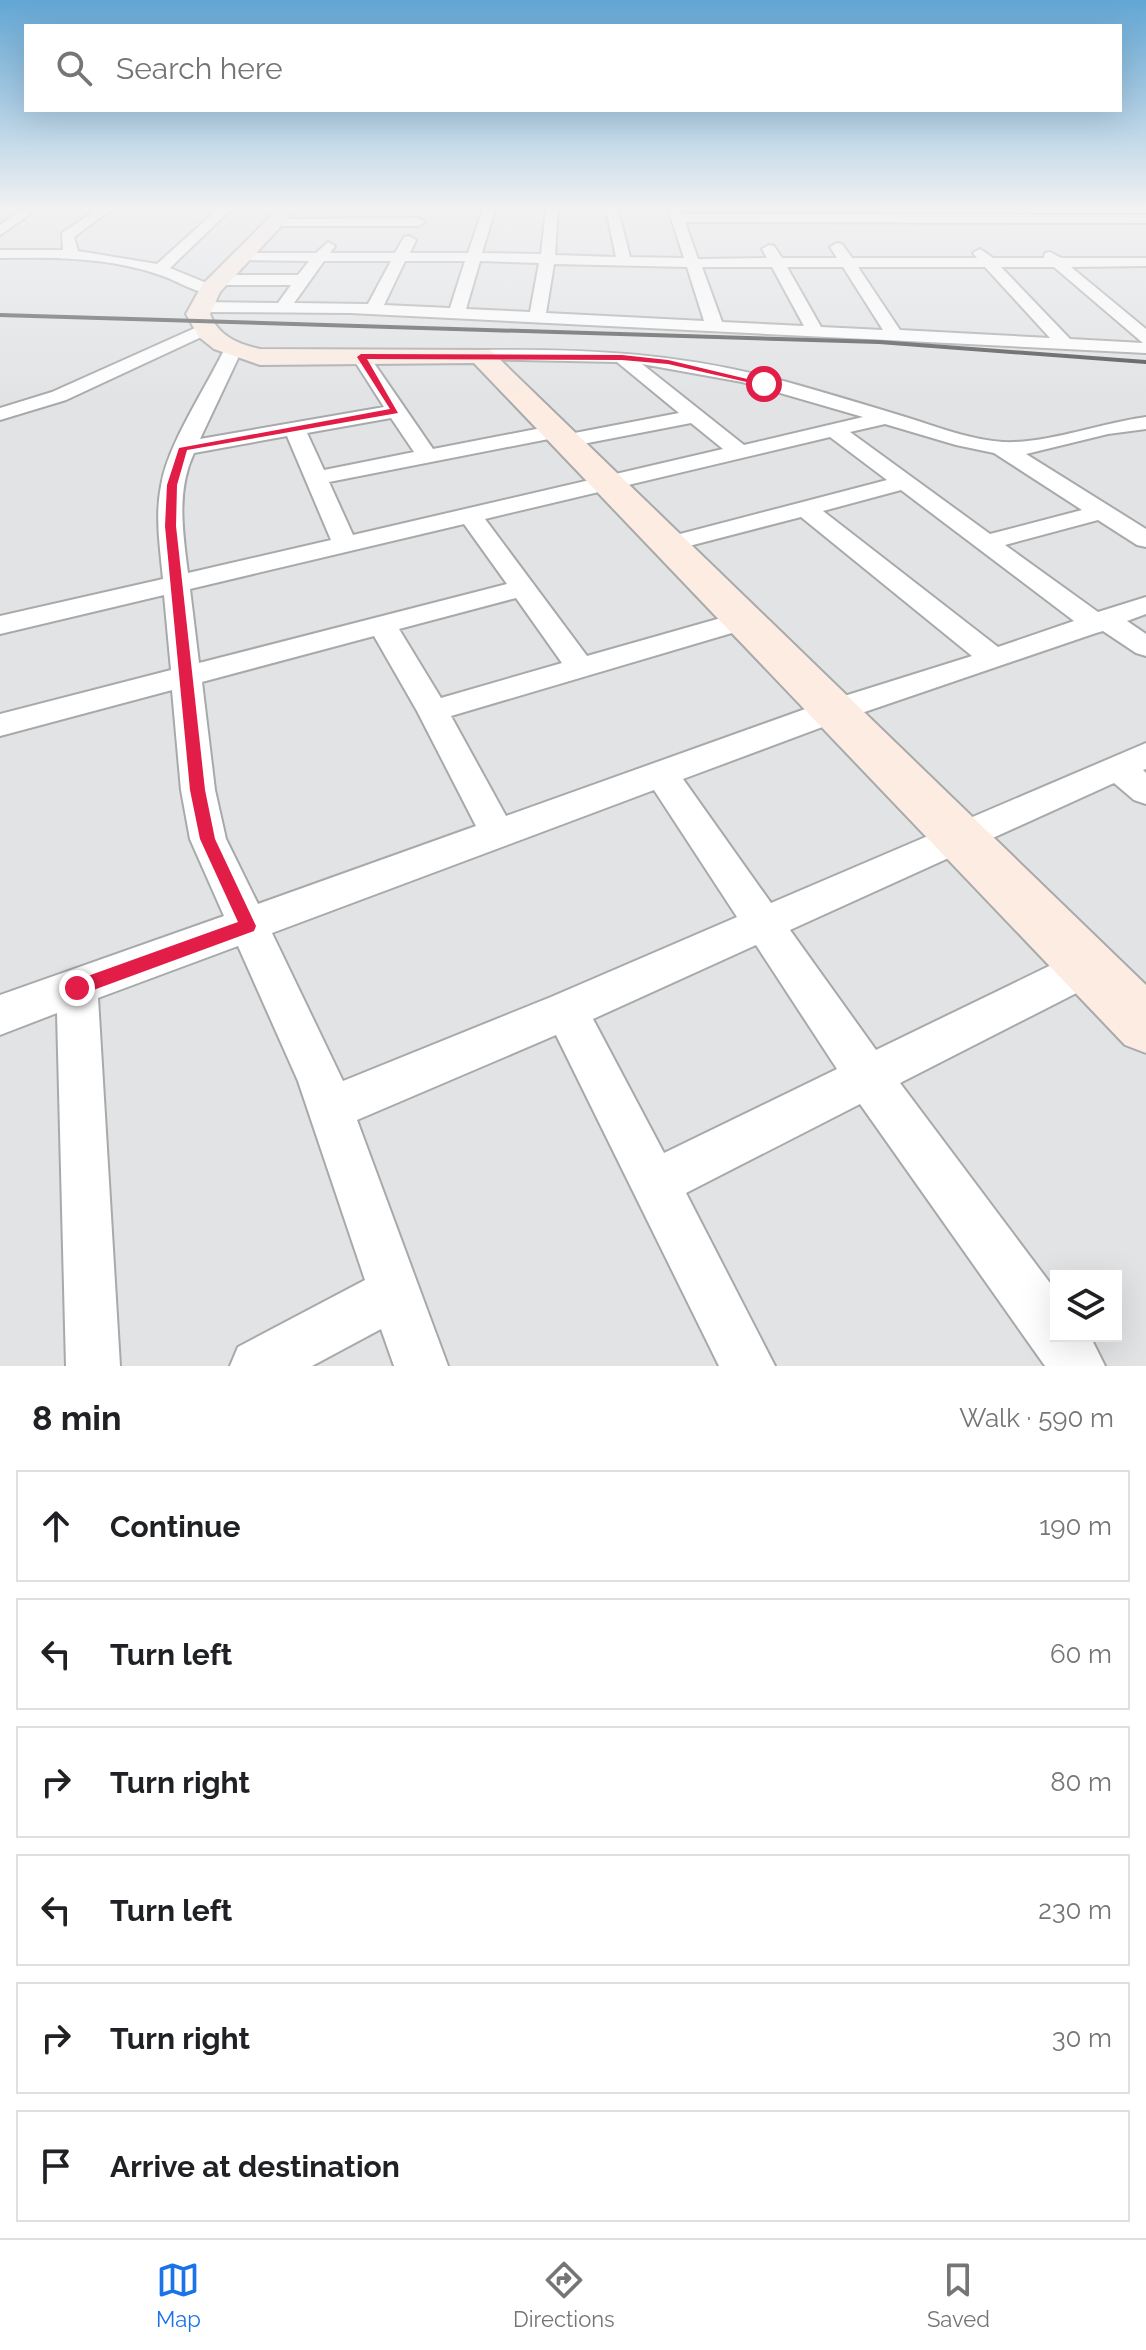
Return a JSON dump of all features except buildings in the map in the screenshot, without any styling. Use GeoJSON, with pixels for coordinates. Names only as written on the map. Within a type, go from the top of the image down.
{"type":"FeatureCollection","features":[{"type":"Feature","properties":{"kind":"street"},"geometry":{"type":"LineString","coordinates":[[165,273],[278,359],[481,355],[622,357],[719,372],[1001,448],[1029,448],[1107,428],[1146,423]]}},
{"type":"Feature","properties":{"kind":"street"},"geometry":{"type":"LineString","coordinates":[[235,273],[213,312],[172,485],[170,526],[198,790],[208,839],[331,1108],[421,1366]]}},
{"type":"Feature","properties":{"kind":"street"},"geometry":{"type":"LineString","coordinates":[[282,308],[309,273]]}},
{"type":"Feature","properties":{"kind":"street"},"geometry":{"type":"LineString","coordinates":[[373,310],[392,273]]}},
{"type":"Feature","properties":{"kind":"street"},"geometry":{"type":"LineString","coordinates":[[456,314],[470,273]]}},
{"type":"Feature","properties":{"kind":"street"},"geometry":{"type":"LineString","coordinates":[[537,318],[545,273]]}},
{"type":"Feature","properties":{"kind":"street"},"geometry":{"type":"LineString","coordinates":[[695,273],[715,327]]}},
{"type":"Feature","properties":{"kind":"street"},"geometry":{"type":"LineString","coordinates":[[782,273],[815,331]]}},
{"type":"Feature","properties":{"kind":"street"},"geometry":{"type":"LineString","coordinates":[[854,273],[894,334]]}},
{"type":"Feature","properties":{"kind":"street"},"geometry":{"type":"LineString","coordinates":[[999,273],[1065,344]]}},
{"type":"Feature","properties":{"kind":"street"},"geometry":{"type":"LineString","coordinates":[[1070,273],[1146,338]]}},
{"type":"Feature","properties":{"kind":"street"},"geometry":{"type":"LineString","coordinates":[[0,414],[59,396],[213,312],[304,280]]}},
{"type":"Feature","properties":{"kind":"street"},"geometry":{"type":"LineString","coordinates":[[213,312],[282,308],[373,310],[1146,348]]}},
{"type":"Feature","properties":{"kind":"street"},"geometry":{"type":"LineString","coordinates":[[481,355],[666,545],[1146,1025]]}},
{"type":"Feature","properties":{"kind":"street"},"geometry":{"type":"LineString","coordinates":[[361,357],[427,456]]}},
{"type":"Feature","properties":{"kind":"street"},"geometry":{"type":"LineString","coordinates":[[622,357],[741,453]]}},
{"type":"Feature","properties":{"kind":"street"},"geometry":{"type":"LineString","coordinates":[[183,448],[395,411]]}},
{"type":"Feature","properties":{"kind":"street"},"geometry":{"type":"LineString","coordinates":[[316,478],[427,456],[695,416]]}},
{"type":"Feature","properties":{"kind":"street"},"geometry":{"type":"LineString","coordinates":[[0,625],[885,418]]}},
{"type":"Feature","properties":{"kind":"street"},"geometry":{"type":"LineString","coordinates":[[295,430],[345,544]]}},
{"type":"Feature","properties":{"kind":"street"},"geometry":{"type":"LineString","coordinates":[[835,431],[1101,622],[1146,647]]}},
{"type":"Feature","properties":{"kind":"street"},"geometry":{"type":"LineString","coordinates":[[1001,448],[1146,540]]}},
{"type":"Feature","properties":{"kind":"street"},"geometry":{"type":"LineString","coordinates":[[666,545],[906,482]]}},
{"type":"Feature","properties":{"kind":"street"},"geometry":{"type":"LineString","coordinates":[[805,508],[994,659]]}},
{"type":"Feature","properties":{"kind":"street"},"geometry":{"type":"LineString","coordinates":[[986,542],[1101,512]]}},
{"type":"Feature","properties":{"kind":"street"},"geometry":{"type":"LineString","coordinates":[[471,516],[580,667]]}},
{"type":"Feature","properties":{"kind":"street"},"geometry":{"type":"LineString","coordinates":[[0,725],[522,588]]}},
{"type":"Feature","properties":{"kind":"street"},"geometry":{"type":"LineString","coordinates":[[0,1015],[833,711],[1146,605]]}},
{"type":"Feature","properties":{"kind":"street"},"geometry":{"type":"LineString","coordinates":[[433,711],[742,621]]}},
{"type":"Feature","properties":{"kind":"street"},"geometry":{"type":"LineString","coordinates":[[382,625],[433,711],[498,835]]}},
{"type":"Feature","properties":{"kind":"street"},"geometry":{"type":"LineString","coordinates":[[331,1108],[566,1011],[1131,761],[1146,791]]}},
{"type":"Feature","properties":{"kind":"street"},"geometry":{"type":"LineString","coordinates":[[662,775],[868,1077],[1078,1366]]}},
{"type":"Feature","properties":{"kind":"street"},"geometry":{"type":"LineString","coordinates":[[655,1183],[1088,967]]}},
{"type":"Feature","properties":{"kind":"street"},"geometry":{"type":"LineString","coordinates":[[77,988],[93,1366]]}},
{"type":"Feature","properties":{"kind":"street"},"geometry":{"type":"LineString","coordinates":[[566,1011],[748,1366]]}},
{"type":"Feature","properties":{"kind":"street"},"geometry":{"type":"LineString","coordinates":[[257,1366],[396,1292]]}},
{"type":"Feature","properties":{"kind":"railway"},"geometry":{"type":"LineString","coordinates":[[0,315],[879,342],[1146,362]]}},
{"type":"Feature","properties":{"kind":"route"},"geometry":{"type":"LineString","coordinates":[[77,988],[248,926],[208,839],[198,790],[195,738],[170,526],[172,485],[183,448],[395,411],[361,357],[622,357],[668,362],[764,384]]}}]}
